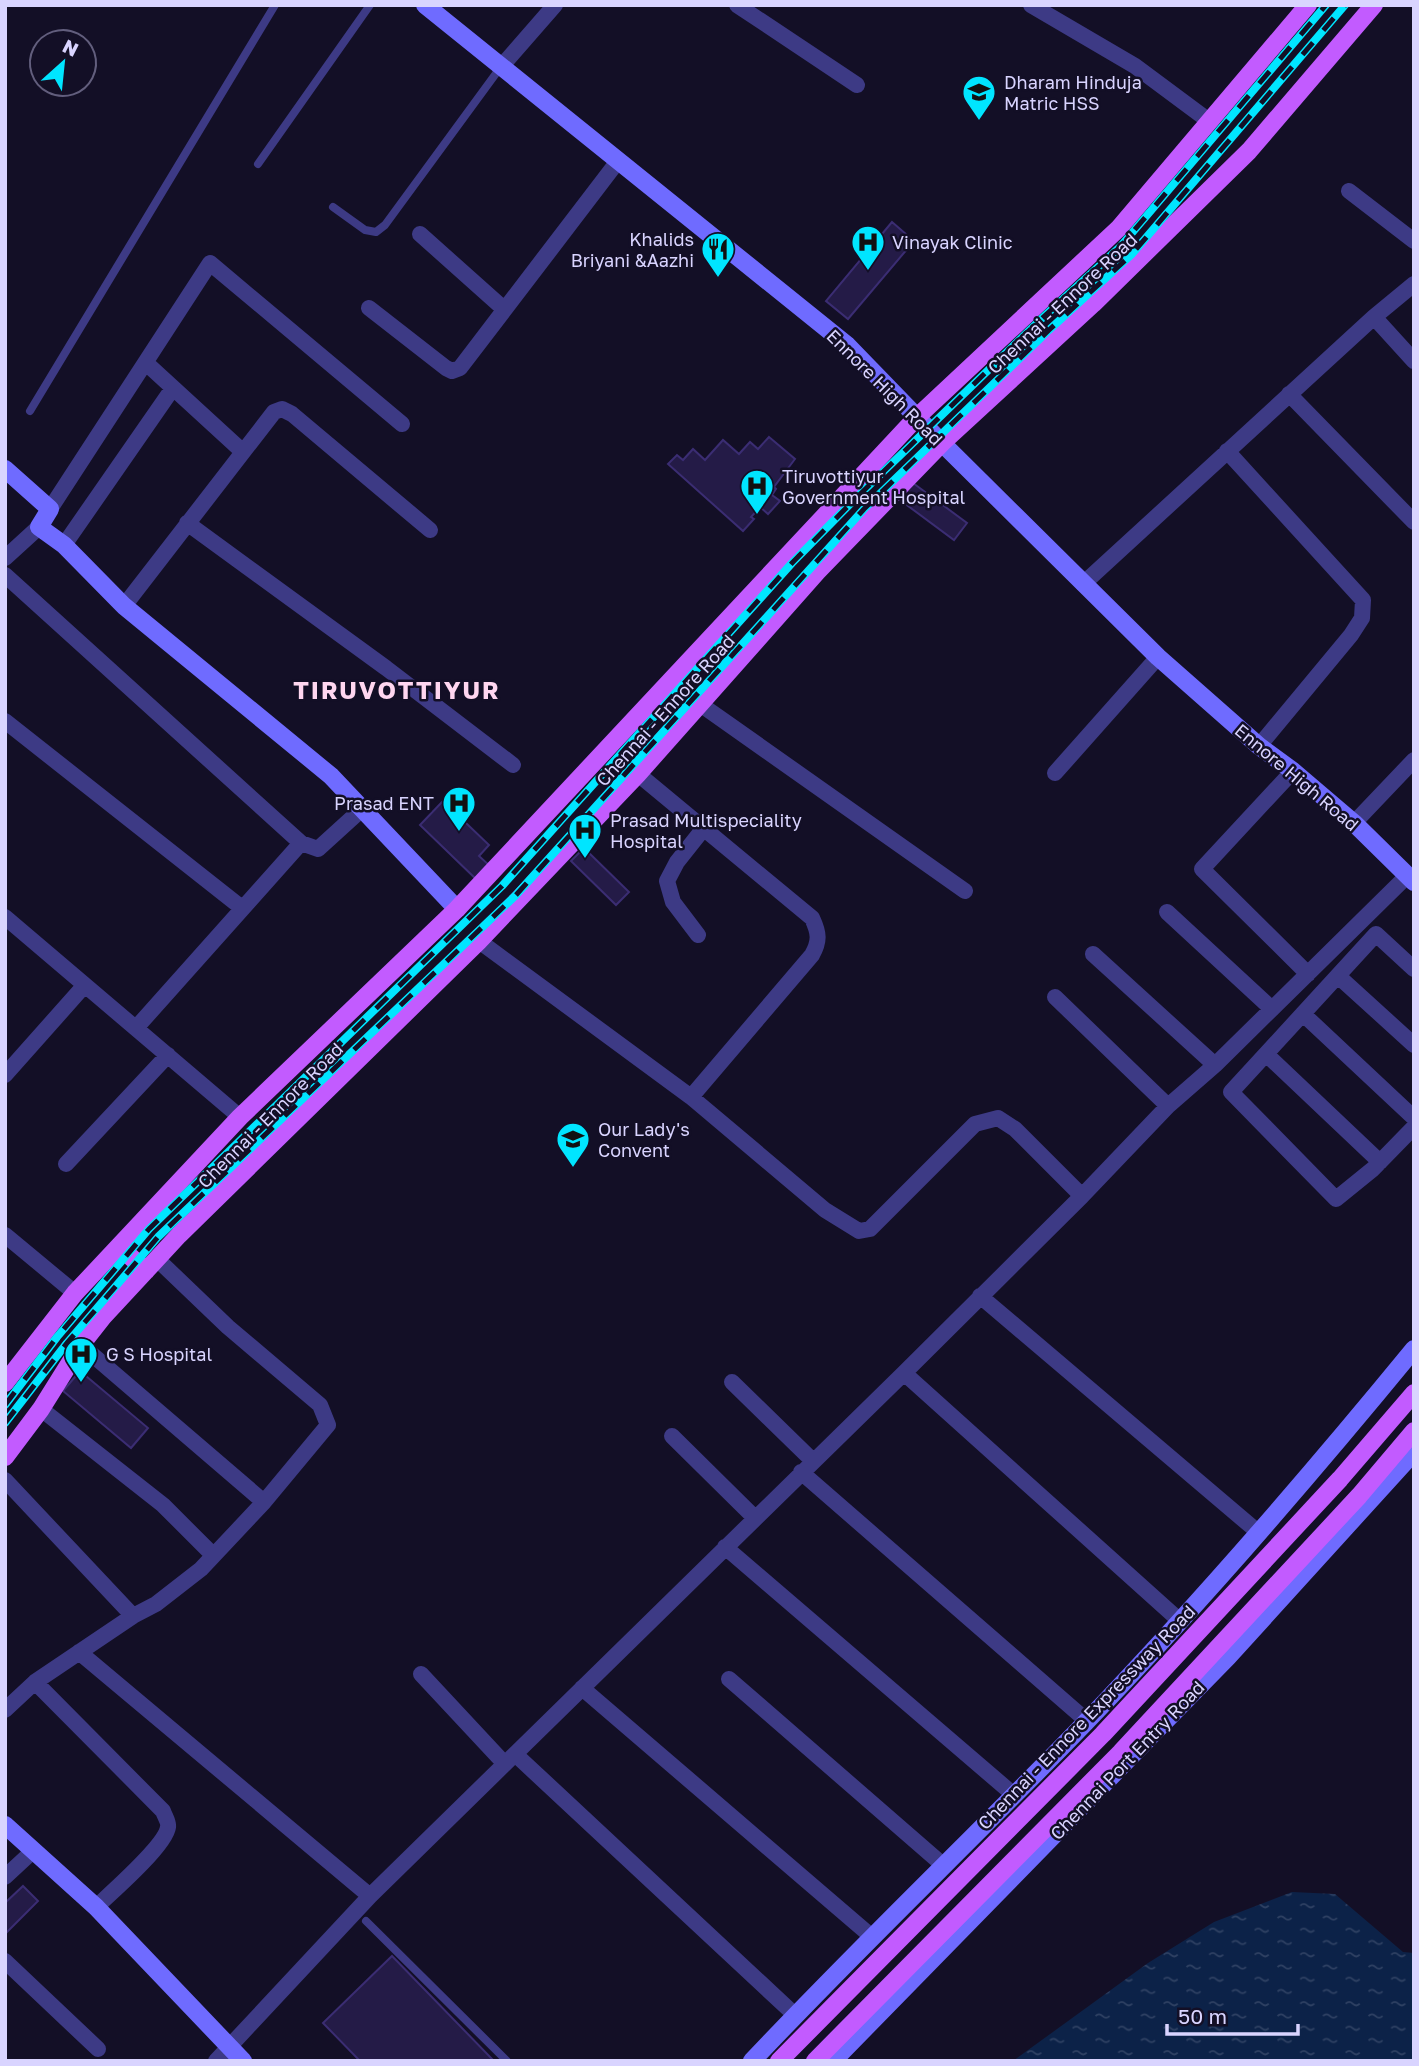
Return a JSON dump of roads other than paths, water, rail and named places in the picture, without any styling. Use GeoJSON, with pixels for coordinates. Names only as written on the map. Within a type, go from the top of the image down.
{"type":"FeatureCollection","features":[{"type":"Feature","properties":{"kind":"main road","name":"Chennai - Ennore Road"},"geometry":{"type":"LineString","coordinates":[[5,1384],[75,1293],[240,1117],[457,909],[917,417],[1119,228],[1308,5]]}},
{"type":"Feature","properties":{"kind":"main road","name":"Chennai - Ennore Road"},"geometry":{"type":"LineString","coordinates":[[5,1457],[41,1409],[81,1345],[151,1265],[273,1140],[479,941],[638,774],[817,572],[942,443],[1093,304],[1249,151],[1374,5]]}},
{"type":"Feature","properties":{"kind":"main road"},"geometry":{"type":"LineString","coordinates":[[119,1246],[151,1265]]}},
{"type":"Feature","properties":{"kind":"main road","name":"Chennai - Ennore Expressway Road"},"geometry":{"type":"LineString","coordinates":[[779,2061],[1103,1734],[1340,1479],[1414,1393]]}},
{"type":"Feature","properties":{"kind":"main road"},"geometry":{"type":"LineString","coordinates":[[815,2061],[1121,1752],[1359,1496],[1414,1431]]}},
{"type":"Feature","properties":{"kind":"street","name":"Ennore High Road"},"geometry":{"type":"LineString","coordinates":[[425,5],[499,68],[847,345],[1158,657],[1259,746],[1354,823],[1410,879]]}},
{"type":"Feature","properties":{"kind":"street"},"geometry":{"type":"LineString","coordinates":[[499,68],[555,5]]}},
{"type":"Feature","properties":{"kind":"street"},"geometry":{"type":"LineString","coordinates":[[737,5],[856,85]]}},
{"type":"Feature","properties":{"kind":"street"},"geometry":{"type":"LineString","coordinates":[[1031,5],[1135,66],[1209,121]]}},
{"type":"Feature","properties":{"kind":"street"},"geometry":{"type":"LineString","coordinates":[[369,308],[452,371],[460,368],[618,161]]}},
{"type":"Feature","properties":{"kind":"street"},"geometry":{"type":"LineString","coordinates":[[1349,191],[1414,241]]}},
{"type":"Feature","properties":{"kind":"street"},"geometry":{"type":"LineString","coordinates":[[420,234],[504,310]]}},
{"type":"Feature","properties":{"kind":"street"},"geometry":{"type":"LineString","coordinates":[[5,558],[39,527],[210,262],[402,424]]}},
{"type":"Feature","properties":{"kind":"street"},"geometry":{"type":"LineString","coordinates":[[1083,583],[1374,317],[1414,285]]}},
{"type":"Feature","properties":{"kind":"street"},"geometry":{"type":"LineString","coordinates":[[1374,317],[1414,361]]}},
{"type":"Feature","properties":{"kind":"street"},"geometry":{"type":"LineString","coordinates":[[146,363],[242,451]]}},
{"type":"Feature","properties":{"kind":"street"},"geometry":{"type":"LineString","coordinates":[[64,545],[173,388]]}},
{"type":"Feature","properties":{"kind":"street"},"geometry":{"type":"LineString","coordinates":[[1289,394],[1414,522]]}},
{"type":"Feature","properties":{"kind":"street"},"geometry":{"type":"LineString","coordinates":[[124,606],[242,451],[274,412],[282,409],[292,414],[430,530]]}},
{"type":"Feature","properties":{"kind":"street"},"geometry":{"type":"LineString","coordinates":[[1227,451],[1363,600],[1362,618],[1351,635],[1259,746]]}},
{"type":"Feature","properties":{"kind":"street"},"geometry":{"type":"LineString","coordinates":[[5,469],[50,509]]}},
{"type":"Feature","properties":{"kind":"street"},"geometry":{"type":"LineString","coordinates":[[187,523],[513,765]]}},
{"type":"Feature","properties":{"kind":"street"},"geometry":{"type":"LineString","coordinates":[[39,527],[64,545],[124,606],[331,776],[457,909]]}},
{"type":"Feature","properties":{"kind":"street"},"geometry":{"type":"LineString","coordinates":[[5,575],[301,843],[318,849],[362,809]]}},
{"type":"Feature","properties":{"kind":"street"},"geometry":{"type":"LineString","coordinates":[[1055,773],[1158,657]]}},
{"type":"Feature","properties":{"kind":"street"},"geometry":{"type":"LineString","coordinates":[[700,704],[965,891]]}},
{"type":"Feature","properties":{"kind":"street"},"geometry":{"type":"LineString","coordinates":[[5,721],[242,908]]}},
{"type":"Feature","properties":{"kind":"street"},"geometry":{"type":"LineString","coordinates":[[1354,823],[1414,761]]}},
{"type":"Feature","properties":{"kind":"street"},"geometry":{"type":"LineString","coordinates":[[1293,771],[1202,869],[1308,974]]}},
{"type":"Feature","properties":{"kind":"street"},"geometry":{"type":"LineString","coordinates":[[638,774],[812,918],[818,931],[819,943],[812,955],[691,1097]]}},
{"type":"Feature","properties":{"kind":"street"},"geometry":{"type":"LineString","coordinates":[[698,936],[673,902],[667,881],[677,862],[704,828]]}},
{"type":"Feature","properties":{"kind":"street"},"geometry":{"type":"LineString","coordinates":[[136,1028],[301,843]]}},
{"type":"Feature","properties":{"kind":"street"},"geometry":{"type":"LineString","coordinates":[[216,2061],[236,2054],[370,1896],[904,1373],[1168,1107],[1410,879]]}},
{"type":"Feature","properties":{"kind":"street"},"geometry":{"type":"LineString","coordinates":[[1167,912],[1272,1009]]}},
{"type":"Feature","properties":{"kind":"street"},"geometry":{"type":"LineString","coordinates":[[5,917],[240,1117]]}},
{"type":"Feature","properties":{"kind":"street"},"geometry":{"type":"LineString","coordinates":[[1414,969],[1376,934],[1230,1092],[1336,1199],[1380,1162],[1414,1128]]}},
{"type":"Feature","properties":{"kind":"street"},"geometry":{"type":"LineString","coordinates":[[479,941],[691,1097],[825,1210],[859,1231],[870,1229],[975,1124],[985,1120],[998,1118],[1015,1129],[1082,1196]]}},
{"type":"Feature","properties":{"kind":"street"},"geometry":{"type":"LineString","coordinates":[[1093,954],[1215,1065]]}},
{"type":"Feature","properties":{"kind":"street"},"geometry":{"type":"LineString","coordinates":[[1338,976],[1414,1045]]}},
{"type":"Feature","properties":{"kind":"street"},"geometry":{"type":"LineString","coordinates":[[5,1074],[84,986]]}},
{"type":"Feature","properties":{"kind":"street"},"geometry":{"type":"LineString","coordinates":[[1055,997],[1168,1107]]}},
{"type":"Feature","properties":{"kind":"street"},"geometry":{"type":"LineString","coordinates":[[1303,1014],[1414,1118]]}},
{"type":"Feature","properties":{"kind":"street"},"geometry":{"type":"LineString","coordinates":[[1266,1054],[1380,1162]]}},
{"type":"Feature","properties":{"kind":"street"},"geometry":{"type":"LineString","coordinates":[[66,1164],[168,1055]]}},
{"type":"Feature","properties":{"kind":"street"},"geometry":{"type":"LineString","coordinates":[[5,1235],[75,1293]]}},
{"type":"Feature","properties":{"kind":"street"},"geometry":{"type":"LineString","coordinates":[[5,1710],[35,1682],[133,1616],[156,1604],[201,1570],[264,1502],[328,1425],[320,1405],[151,1265]]}},
{"type":"Feature","properties":{"kind":"street"},"geometry":{"type":"LineString","coordinates":[[980,1296],[1258,1532]]}},
{"type":"Feature","properties":{"kind":"street"},"geometry":{"type":"LineString","coordinates":[[81,1345],[264,1502]]}},
{"type":"Feature","properties":{"kind":"street"},"geometry":{"type":"LineString","coordinates":[[752,2061],[872,1936],[1087,1721],[1180,1621],[1334,1446],[1414,1349]]}},
{"type":"Feature","properties":{"kind":"street"},"geometry":{"type":"LineString","coordinates":[[904,1373],[1180,1621]]}},
{"type":"Feature","properties":{"kind":"street"},"geometry":{"type":"LineString","coordinates":[[732,1382],[807,1467],[1087,1721]]}},
{"type":"Feature","properties":{"kind":"street"},"geometry":{"type":"LineString","coordinates":[[41,1409],[163,1505],[214,1555]]}},
{"type":"Feature","properties":{"kind":"street"},"geometry":{"type":"LineString","coordinates":[[672,1436],[755,1518]]}},
{"type":"Feature","properties":{"kind":"street","name":"Chennai Port Entry Road"},"geometry":{"type":"LineString","coordinates":[[832,2061],[1228,1657],[1414,1452]]}},
{"type":"Feature","properties":{"kind":"street"},"geometry":{"type":"LineString","coordinates":[[5,1480],[133,1616]]}},
{"type":"Feature","properties":{"kind":"street"},"geometry":{"type":"LineString","coordinates":[[725,1547],[1014,1795]]}},
{"type":"Feature","properties":{"kind":"street"},"geometry":{"type":"LineString","coordinates":[[79,1652],[370,1896]]}},
{"type":"Feature","properties":{"kind":"street"},"geometry":{"type":"LineString","coordinates":[[421,1674],[510,1759],[795,2015]]}},
{"type":"Feature","properties":{"kind":"street"},"geometry":{"type":"LineString","coordinates":[[729,1679],[943,1865]]}},
{"type":"Feature","properties":{"kind":"street"},"geometry":{"type":"LineString","coordinates":[[35,1682],[163,1811],[168,1822],[168,1830],[159,1845],[96,1907]]}},
{"type":"Feature","properties":{"kind":"street"},"geometry":{"type":"LineString","coordinates":[[582,1688],[872,1936]]}},
{"type":"Feature","properties":{"kind":"street"},"geometry":{"type":"LineString","coordinates":[[5,1825],[96,1907],[236,2054]]}},
{"type":"Feature","properties":{"kind":"street"},"geometry":{"type":"LineString","coordinates":[[5,1877],[33,1851]]}},
{"type":"Feature","properties":{"kind":"street"},"geometry":{"type":"LineString","coordinates":[[5,1961],[98,2049]]}},
{"type":"Feature","properties":{"kind":"lane"},"geometry":{"type":"LineString","coordinates":[[30,411],[275,5]]}},
{"type":"Feature","properties":{"kind":"lane"},"geometry":{"type":"LineString","coordinates":[[258,163],[370,5]]}},
{"type":"Feature","properties":{"kind":"lane"},"geometry":{"type":"LineString","coordinates":[[333,207],[365,230],[376,232],[385,225],[499,68]]}},
{"type":"Feature","properties":{"kind":"lane"},"geometry":{"type":"LineString","coordinates":[[366,1921],[507,2061]]}},
{"type":"Feature","properties":{"kind":"water"},"geometry":{"type":"Polygon","coordinates":[[[1292,1892],[1335,1894],[1403,1952],[1414,1953],[1414,2061],[1013,2061],[1148,1963],[1214,1922],[1292,1892]]]}},
{"type":"Feature","properties":{"kind":"railway"},"geometry":{"type":"LineString","coordinates":[[5,1405],[57,1337],[149,1229],[502,886],[792,563],[854,500],[1039,321],[1120,247],[1326,5]]}},
{"type":"Feature","properties":{"kind":"railway"},"geometry":{"type":"LineString","coordinates":[[5,1423],[67,1343],[158,1237],[516,895],[864,509],[1049,330],[1132,254],[1345,5]]}},
{"type":"Feature","properties":{"kind":"place","name":"Dharam Hinduja Matric HSS"},"geometry":{"type":"Point","coordinates":[979,122]}},
{"type":"Feature","properties":{"kind":"place","name":"Vinayak Clinic"},"geometry":{"type":"Point","coordinates":[868,272]}},
{"type":"Feature","properties":{"kind":"place","name":"Khalids Briyani &Aazhi"},"geometry":{"type":"Point","coordinates":[718,279]}},
{"type":"Feature","properties":{"kind":"place","name":"Tiruvottiyur Government Hospital"},"geometry":{"type":"Point","coordinates":[757,516]}},
{"type":"Feature","properties":{"kind":"place","name":"Prasad ENT"},"geometry":{"type":"Point","coordinates":[459,833]}},
{"type":"Feature","properties":{"kind":"place","name":"Prasad Multispeciality Hospital"},"geometry":{"type":"Point","coordinates":[585,860]}},
{"type":"Feature","properties":{"kind":"place","name":"Our Lady's Convent"},"geometry":{"type":"Point","coordinates":[573,1169]}},
{"type":"Feature","properties":{"kind":"place","name":"G S Hospital"},"geometry":{"type":"Point","coordinates":[81,1384]}},
{"type":"Feature","properties":{"kind":"district","name":"TIRUVOTTIYUR"},"geometry":{"type":"Point","coordinates":[397,689]}}]}
